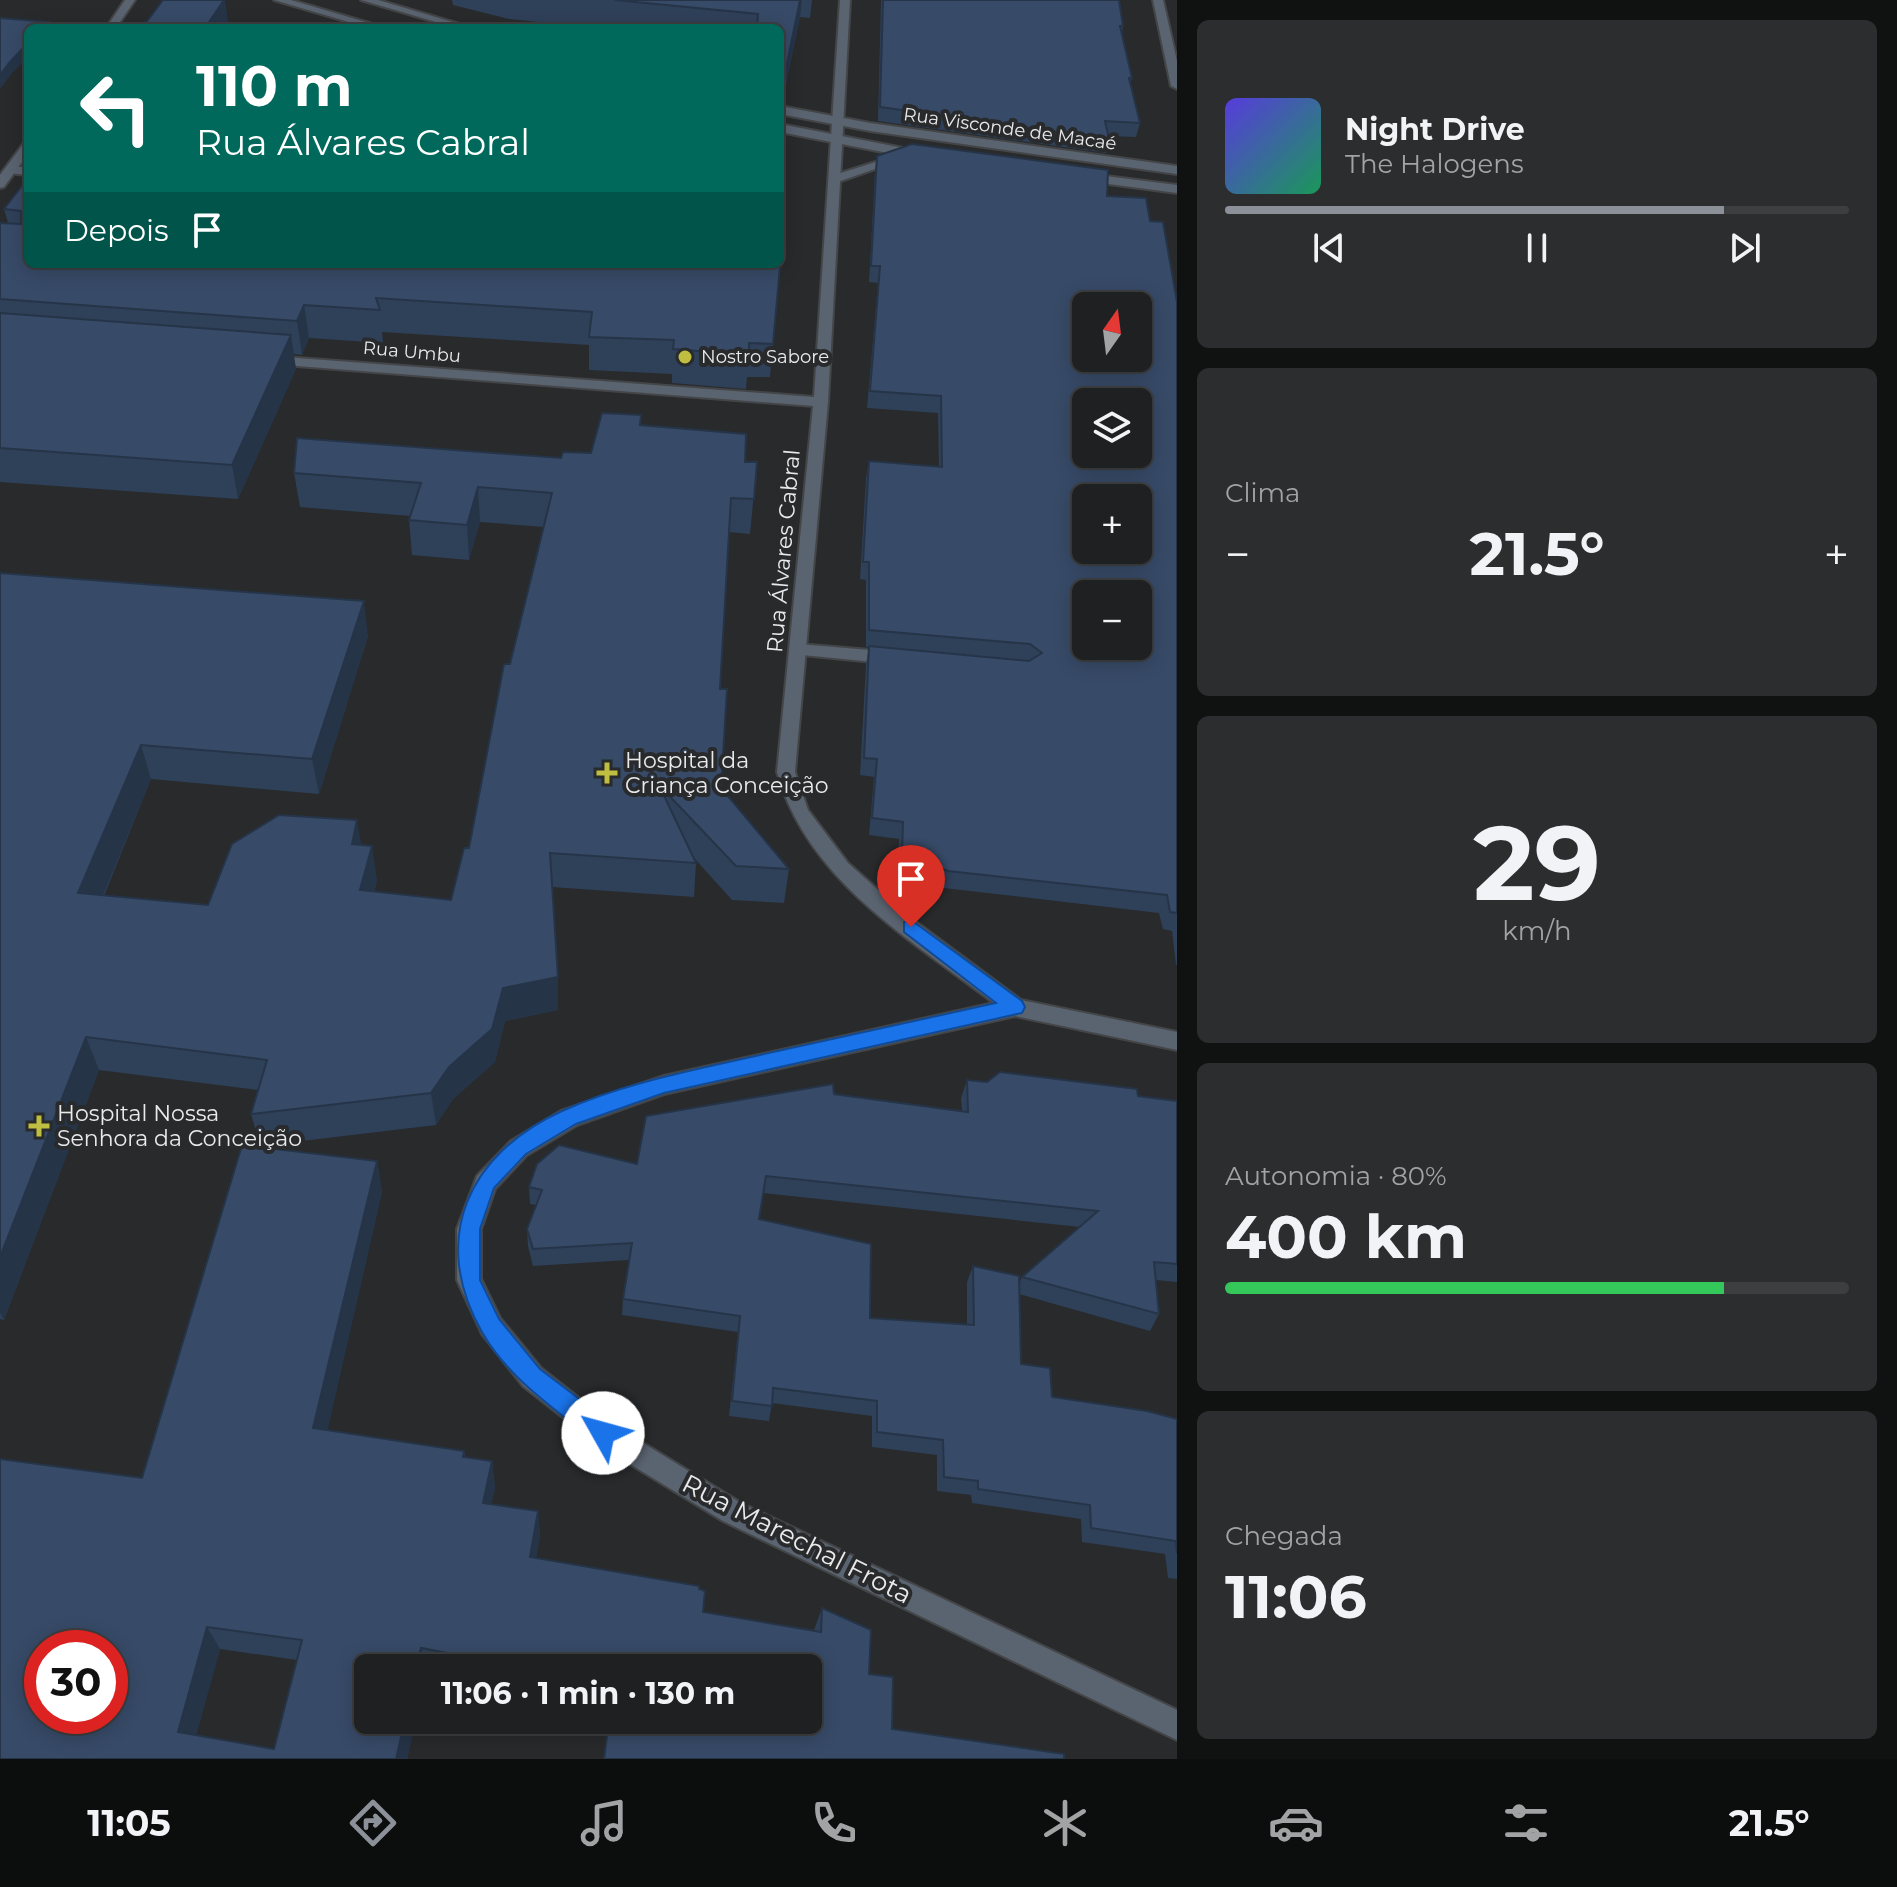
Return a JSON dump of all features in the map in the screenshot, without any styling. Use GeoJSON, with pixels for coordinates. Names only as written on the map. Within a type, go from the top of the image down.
{"type":"FeatureCollection","features":[{"type":"Feature","properties":{"kind":"street"},"geometry":{"type":"LineString","coordinates":[[114,24],[130,0]]}},
{"type":"Feature","properties":{"kind":"street"},"geometry":{"type":"LineString","coordinates":[[279,0],[366,24]]}},
{"type":"Feature","properties":{"kind":"street"},"geometry":{"type":"LineString","coordinates":[[366,0],[453,24]]}},
{"type":"Feature","properties":{"kind":"street","name":"Rua Álvares Cabral"},"geometry":{"type":"LineString","coordinates":[[845,0],[821,402],[786,772],[799,812],[823,848],[867,894],[1015,1007]]}},
{"type":"Feature","properties":{"kind":"street"},"geometry":{"type":"LineString","coordinates":[[1158,0],[1177,86]]}},
{"type":"Feature","properties":{"kind":"street","name":"Rua Visconde de Macaé"},"geometry":{"type":"LineString","coordinates":[[784,111],[1177,170]]}},
{"type":"Feature","properties":{"kind":"street","name":"Rua Visconde de Macaé"},"geometry":{"type":"LineString","coordinates":[[784,129],[937,157]]}},
{"type":"Feature","properties":{"kind":"street"},"geometry":{"type":"LineString","coordinates":[[0,184],[24,152]]}},
{"type":"Feature","properties":{"kind":"street"},"geometry":{"type":"LineString","coordinates":[[835,179],[876,164],[922,155]]}},
{"type":"Feature","properties":{"kind":"street"},"geometry":{"type":"LineString","coordinates":[[11,170],[24,171]]}},
{"type":"Feature","properties":{"kind":"street","name":"Rua Visconde de Macaé"},"geometry":{"type":"LineString","coordinates":[[1061,174],[1177,189]]}},
{"type":"Feature","properties":{"kind":"street","name":"Rua Umbu"},"geometry":{"type":"LineString","coordinates":[[249,359],[821,402]]}},
{"type":"Feature","properties":{"kind":"street"},"geometry":{"type":"LineString","coordinates":[[798,650],[919,661]]}},
{"type":"Feature","properties":{"kind":"street"},"geometry":{"type":"LineString","coordinates":[[1015,1007],[1177,1041]]}},
{"type":"Feature","properties":{"kind":"street","name":"Rua Marechal Frota"},"geometry":{"type":"LineString","coordinates":[[1015,1007],[664,1085],[569,1118],[519,1148],[485,1183],[469,1229],[469,1280],[491,1326],[532,1377],[603,1433],[732,1512],[1177,1725]]}},
{"type":"Feature","properties":{"kind":"building"},"geometry":{"type":"Polygon","coordinates":[[[163,0],[224,0],[208,24],[145,24],[163,0]]]}},
{"type":"Feature","properties":{"kind":"building"},"geometry":{"type":"Polygon","coordinates":[[[615,0],[800,0],[785,73],[784,24],[757,24],[758,14],[615,0]]]}},
{"type":"Feature","properties":{"kind":"building"},"geometry":{"type":"Polygon","coordinates":[[[883,0],[1119,0],[1123,26],[1120,26],[1140,123],[1105,121],[1109,139],[880,107],[883,0]]]}},
{"type":"Feature","properties":{"kind":"building"},"geometry":{"type":"Polygon","coordinates":[[[0,18],[49,22],[24,24],[24,47],[0,75],[0,18]]]}},
{"type":"Feature","properties":{"kind":"building"},"geometry":{"type":"Polygon","coordinates":[[[912,144],[1108,170],[1107,196],[1146,198],[1150,221],[1163,222],[1177,302],[1177,913],[1170,912],[1167,895],[948,871],[902,854],[903,822],[872,818],[877,759],[864,758],[869,646],[1029,661],[1042,653],[1030,644],[869,630],[869,562],[863,562],[869,461],[942,467],[941,396],[870,391],[880,266],[871,266],[877,156],[912,144]]]}},
{"type":"Feature","properties":{"kind":"building"},"geometry":{"type":"Polygon","coordinates":[[[24,183],[24,268],[780,268],[773,344],[749,343],[749,355],[673,349],[674,340],[589,337],[592,312],[376,298],[380,310],[304,305],[297,321],[0,299],[0,223],[21,224],[21,211],[4,209],[24,183]]]}},
{"type":"Feature","properties":{"kind":"building"},"geometry":{"type":"Polygon","coordinates":[[[0,313],[291,335],[232,465],[0,448],[0,313]]]}},
{"type":"Feature","properties":{"kind":"building"},"geometry":{"type":"Polygon","coordinates":[[[602,413],[641,415],[640,425],[746,434],[745,462],[757,462],[754,499],[731,498],[720,689],[727,689],[721,788],[789,869],[736,866],[659,785],[696,863],[550,853],[558,977],[503,988],[492,1029],[449,1067],[431,1093],[251,1114],[267,1060],[86,1037],[0,1257],[0,573],[364,601],[312,759],[141,745],[78,893],[208,905],[232,844],[279,815],[357,820],[352,844],[372,846],[360,890],[451,900],[464,848],[469,848],[504,664],[510,664],[552,493],[478,487],[467,525],[409,520],[421,483],[294,473],[297,438],[561,458],[563,452],[591,453],[602,413]]]}},
{"type":"Feature","properties":{"kind":"building"},"geometry":{"type":"Polygon","coordinates":[[[1000,1072],[1137,1089],[1138,1096],[1177,1101],[1177,1264],[1154,1262],[1159,1314],[1022,1277],[1098,1211],[766,1176],[759,1219],[871,1244],[870,1318],[974,1325],[973,1266],[1019,1276],[1021,1364],[1050,1368],[1052,1397],[1147,1411],[1177,1419],[1177,1553],[1176,1541],[1091,1528],[1090,1505],[978,1489],[978,1481],[944,1477],[943,1440],[877,1432],[877,1401],[773,1388],[772,1406],[732,1401],[740,1316],[623,1299],[632,1243],[533,1249],[527,1229],[542,1190],[529,1187],[537,1164],[559,1145],[637,1164],[646,1116],[833,1084],[834,1094],[968,1112],[967,1080],[987,1082],[1000,1072]]]}},
{"type":"Feature","properties":{"kind":"building"},"geometry":{"type":"Polygon","coordinates":[[[242,1145],[377,1161],[313,1428],[464,1451],[463,1457],[492,1461],[483,1503],[538,1511],[530,1557],[699,1586],[705,1591],[703,1612],[821,1632],[822,1608],[871,1630],[869,1674],[893,1677],[892,1729],[1064,1754],[1064,1759],[604,1759],[607,1734],[822,1734],[822,1654],[452,1654],[421,1648],[420,1654],[354,1654],[354,1734],[402,1734],[396,1759],[0,1759],[0,1459],[142,1478],[242,1145]],[[207,1627],[178,1732],[274,1749],[302,1640],[207,1627]]]}},
{"type":"Feature","properties":{"kind":"place","name":"Nostro Sabore"},"geometry":{"type":"Point","coordinates":[685,357]}},
{"type":"Feature","properties":{"kind":"place","name":"Hospital da Criança Conceição"},"geometry":{"type":"Point","coordinates":[607,773]}},
{"type":"Feature","properties":{"kind":"place","name":"Hospital Nossa Senhora da Conceição"},"geometry":{"type":"Point","coordinates":[39,1126]}},
{"type":"Feature","properties":{"kind":"route"},"geometry":{"type":"LineString","coordinates":[[603,1433],[532,1377],[491,1326],[469,1280],[469,1229],[485,1183],[519,1148],[569,1118],[664,1085],[1015,1007],[911,927]]}}]}
